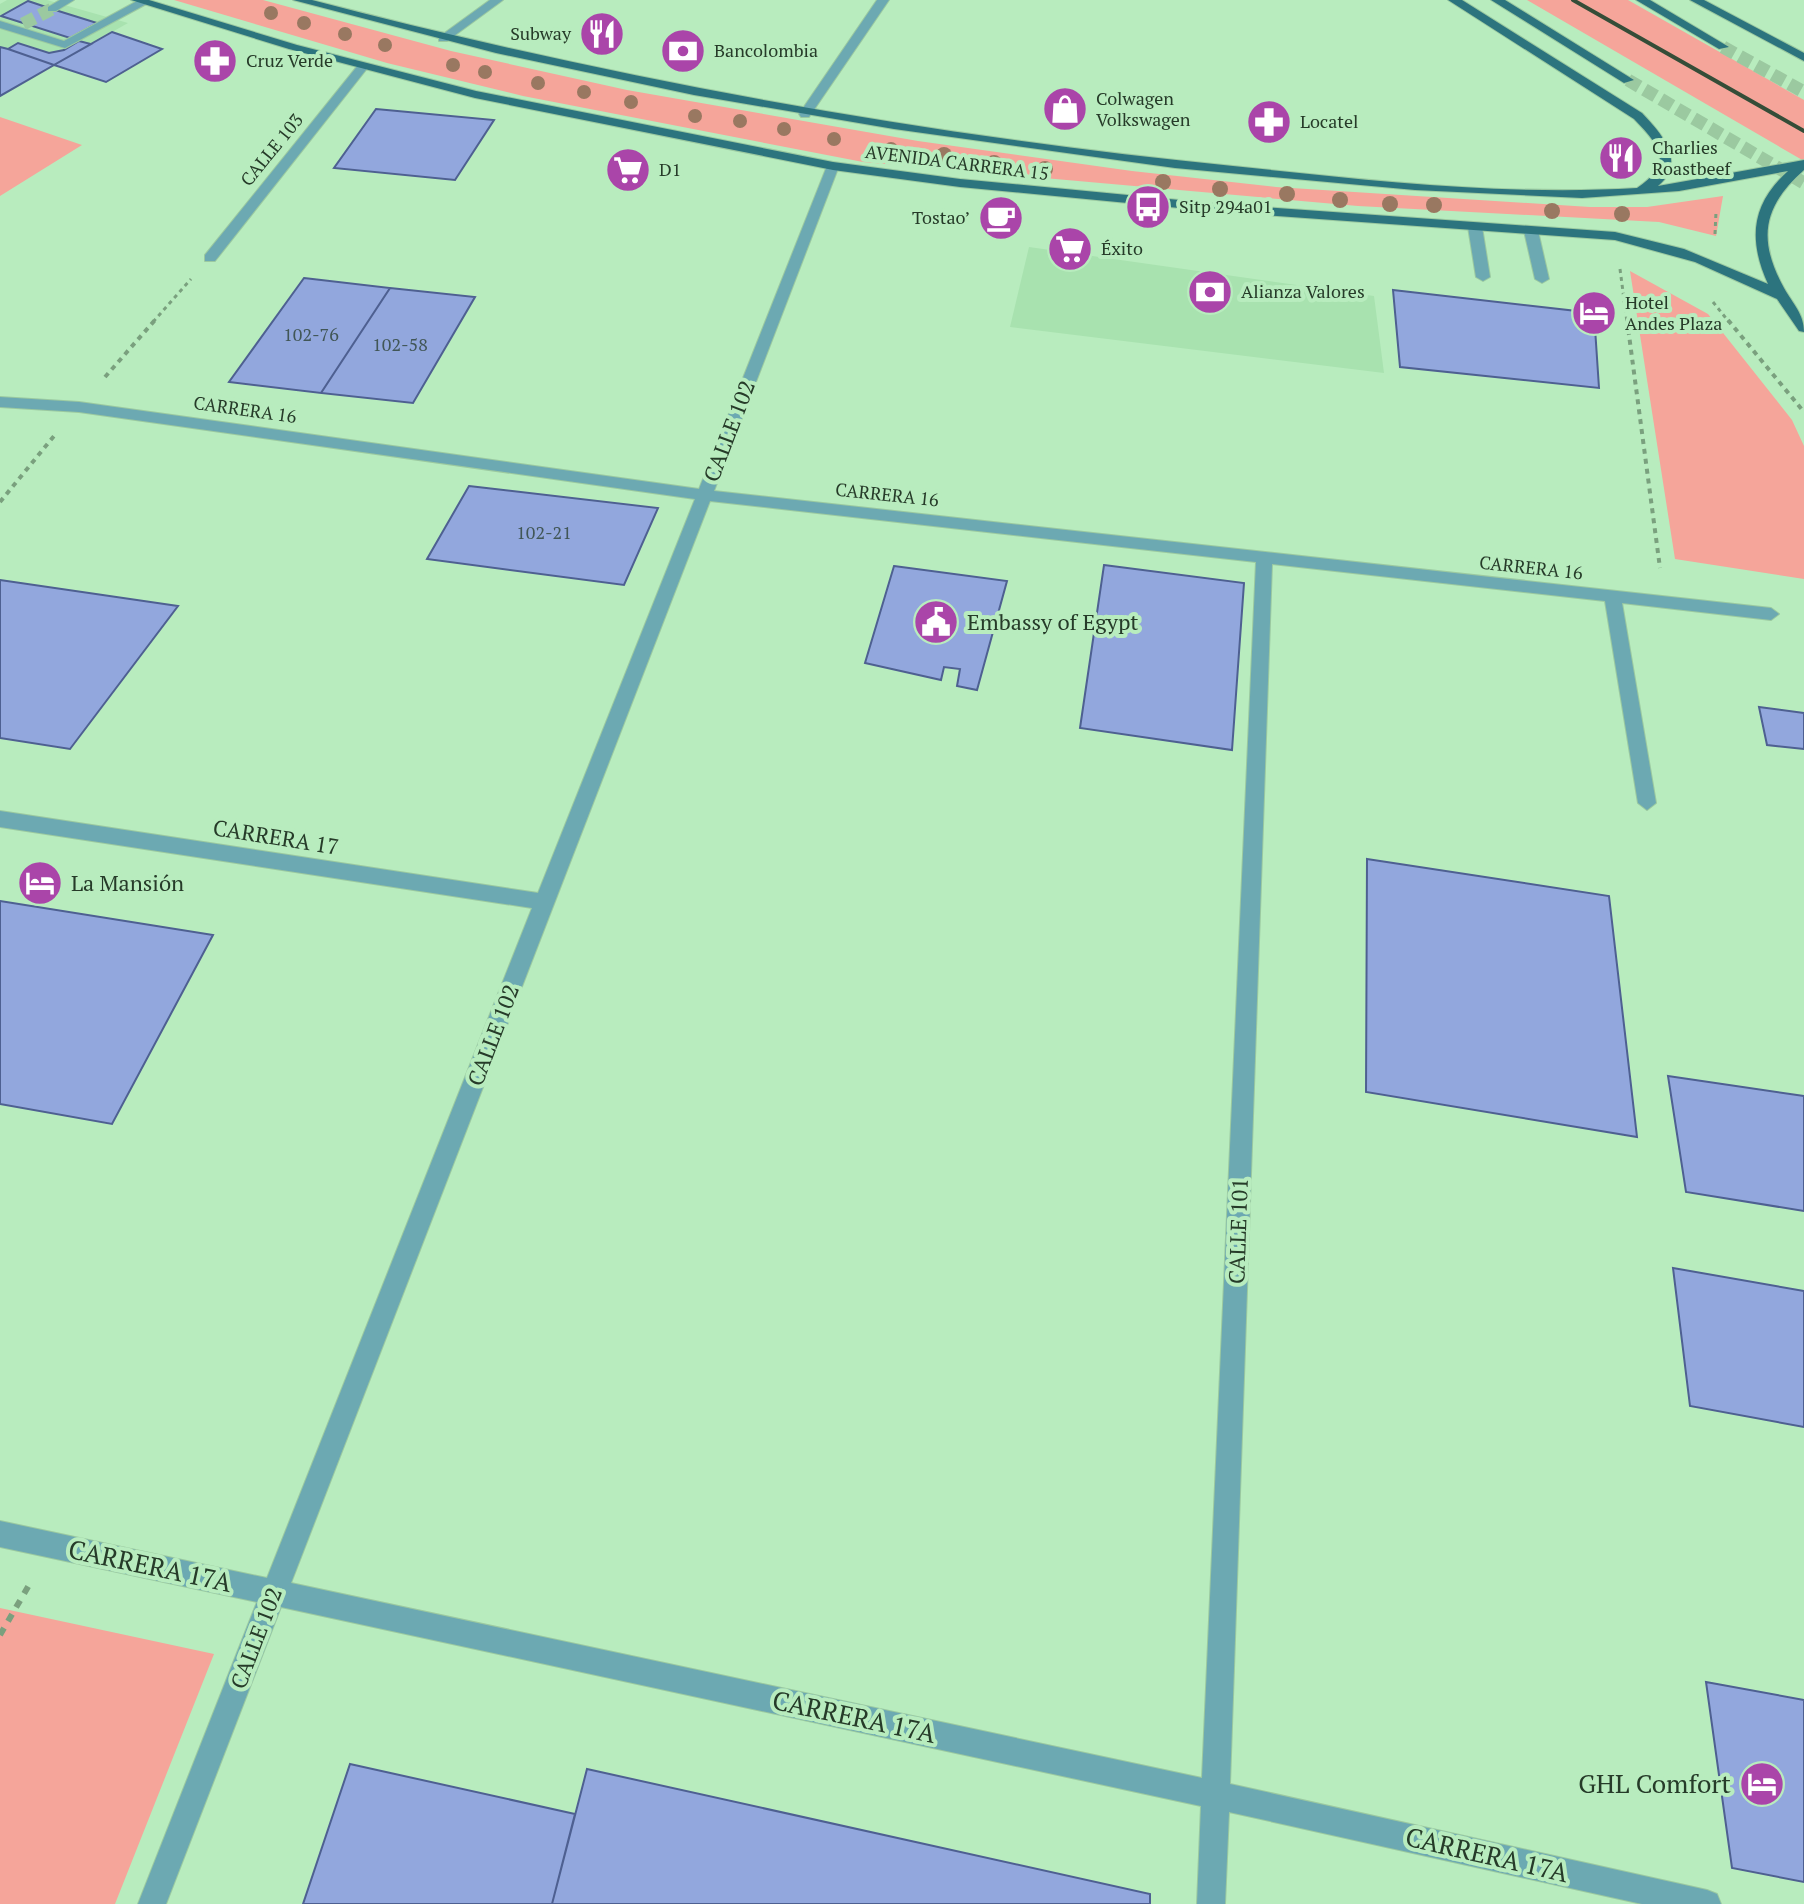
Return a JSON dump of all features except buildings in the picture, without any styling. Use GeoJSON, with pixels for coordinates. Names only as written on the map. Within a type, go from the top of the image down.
{"type":"FeatureCollection","features":[{"type":"Feature","properties":{"kind":"main road","name":"AVENIDA CARRERA 15"},"geometry":{"type":"LineString","coordinates":[[299,0],[443,39],[583,71],[805,114],[995,142],[1309,178],[1536,195],[1638,192],[1804,164]]}},
{"type":"Feature","properties":{"kind":"main road"},"geometry":{"type":"LineString","coordinates":[[1454,0],[1619,102],[1653,131],[1667,156],[1666,171],[1657,183],[1638,192]]}},
{"type":"Feature","properties":{"kind":"main road"},"geometry":{"type":"LineString","coordinates":[[1497,0],[1628,80]]}},
{"type":"Feature","properties":{"kind":"main road"},"geometry":{"type":"LineString","coordinates":[[1642,0],[1723,47]]}},
{"type":"Feature","properties":{"kind":"main road"},"geometry":{"type":"LineString","coordinates":[[1696,0],[1804,58]]}},
{"type":"Feature","properties":{"kind":"main road","name":"AVENIDA CARRERA 15"},"geometry":{"type":"LineString","coordinates":[[141,1],[363,66],[589,119],[833,166],[960,183],[1221,208],[1615,236],[1656,243],[1696,256],[1779,295]]}},
{"type":"Feature","properties":{"kind":"main road"},"geometry":{"type":"LineString","coordinates":[[1770,41],[1804,49]]}},
{"type":"Feature","properties":{"kind":"main road"},"geometry":{"type":"LineString","coordinates":[[1802,325],[1779,295],[1763,258],[1760,223],[1774,190],[1804,164]]}},
{"type":"Feature","properties":{"kind":"street"},"geometry":{"type":"LineString","coordinates":[[52,9],[68,0]]}},
{"type":"Feature","properties":{"kind":"street"},"geometry":{"type":"LineString","coordinates":[[443,39],[497,0]]}},
{"type":"Feature","properties":{"kind":"street"},"geometry":{"type":"LineString","coordinates":[[805,114],[883,0]]}},
{"type":"Feature","properties":{"kind":"street"},"geometry":{"type":"LineString","coordinates":[[0,24],[19,27],[67,44],[141,1]]}},
{"type":"Feature","properties":{"kind":"street","name":"CALLE 103"},"geometry":{"type":"LineString","coordinates":[[210,258],[363,66]]}},
{"type":"Feature","properties":{"kind":"street","name":"CALLE 102"},"geometry":{"type":"LineString","coordinates":[[152,1904],[833,166]]}},
{"type":"Feature","properties":{"kind":"street"},"geometry":{"type":"LineString","coordinates":[[1475,227],[1483,277]]}},
{"type":"Feature","properties":{"kind":"street"},"geometry":{"type":"LineString","coordinates":[[1531,231],[1542,279]]}},
{"type":"Feature","properties":{"kind":"street","name":"CARRERA 16"},"geometry":{"type":"LineString","coordinates":[[0,402],[79,407],[704,495],[1771,614]]}},
{"type":"Feature","properties":{"kind":"street","name":"CALLE 101"},"geometry":{"type":"LineString","coordinates":[[1211,1904],[1264,558]]}},
{"type":"Feature","properties":{"kind":"street"},"geometry":{"type":"LineString","coordinates":[[1613,597],[1647,803]]}},
{"type":"Feature","properties":{"kind":"street","name":"CARRERA 17"},"geometry":{"type":"LineString","coordinates":[[0,819],[545,902]]}},
{"type":"Feature","properties":{"kind":"street","name":"CARRERA 17A"},"geometry":{"type":"LineString","coordinates":[[0,1534],[1216,1795],[1707,1904]]}},
{"type":"Feature","properties":{"kind":"path"},"geometry":{"type":"LineString","coordinates":[[1714,245],[1716,208]]}},
{"type":"Feature","properties":{"kind":"path"},"geometry":{"type":"LineString","coordinates":[[1615,236],[1664,603]]}},
{"type":"Feature","properties":{"kind":"path"},"geometry":{"type":"LineString","coordinates":[[1709,297],[1804,412]]}},
{"type":"Feature","properties":{"kind":"path"},"geometry":{"type":"LineString","coordinates":[[0,1635],[52,1545]]}},
{"type":"Feature","properties":{"kind":"shaded area"},"geometry":{"type":"Polygon","coordinates":[[[7,0],[47,0],[128,23],[54,65],[0,47],[0,4],[7,0]]]}},
{"type":"Feature","properties":{"kind":"shaded area"},"geometry":{"type":"Polygon","coordinates":[[[174,0],[263,0],[451,51],[627,90],[918,141],[1132,171],[1276,187],[1590,207],[1647,207],[1723,196],[1716,236],[1659,222],[1358,206],[863,162],[523,96],[387,63],[174,0]]]}},
{"type":"Feature","properties":{"kind":"shaded area"},"geometry":{"type":"Polygon","coordinates":[[[1527,0],[1628,0],[1804,100],[1804,161],[1527,0]]]}},
{"type":"Feature","properties":{"kind":"shaded area"},"geometry":{"type":"Polygon","coordinates":[[[0,117],[82,145],[0,196],[0,117]]]}},
{"type":"Feature","properties":{"kind":"shaded area"},"geometry":{"type":"Polygon","coordinates":[[[1029,247],[1374,296],[1384,373],[1010,327],[1029,247]]]}},
{"type":"Feature","properties":{"kind":"shaded area"},"geometry":{"type":"Polygon","coordinates":[[[1630,271],[1708,314],[1792,420],[1804,446],[1804,579],[1675,559],[1630,271]]]}},
{"type":"Feature","properties":{"kind":"shaded area"},"geometry":{"type":"Polygon","coordinates":[[[0,1608],[214,1654],[115,1904],[0,1904],[0,1608]]]}},
{"type":"Feature","properties":{"kind":"tunnel"},"geometry":{"type":"LineString","coordinates":[[23,24],[52,9]]}},
{"type":"Feature","properties":{"kind":"tunnel"},"geometry":{"type":"LineString","coordinates":[[1723,47],[1804,92]]}},
{"type":"Feature","properties":{"kind":"tunnel"},"geometry":{"type":"LineString","coordinates":[[1628,80],[1804,183]]}},
{"type":"Feature","properties":{"kind":"railway"},"geometry":{"type":"LineString","coordinates":[[1573,0],[1804,131]]}},
{"type":"Feature","properties":{"kind":"place","name":"Subway"},"geometry":{"type":"Point","coordinates":[602,34]}},
{"type":"Feature","properties":{"kind":"place","name":"Bancolombia"},"geometry":{"type":"Point","coordinates":[683,51]}},
{"type":"Feature","properties":{"kind":"place","name":"Cruz Verde"},"geometry":{"type":"Point","coordinates":[215,61]}},
{"type":"Feature","properties":{"kind":"place","name":"Colwagen Volkswagen"},"geometry":{"type":"Point","coordinates":[1065,109]}},
{"type":"Feature","properties":{"kind":"place","name":"Locatel"},"geometry":{"type":"Point","coordinates":[1269,122]}},
{"type":"Feature","properties":{"kind":"place","name":"Charlies Roastbeef"},"geometry":{"type":"Point","coordinates":[1621,158]}},
{"type":"Feature","properties":{"kind":"place","name":"D1"},"geometry":{"type":"Point","coordinates":[628,170]}},
{"type":"Feature","properties":{"kind":"place","name":"Sitp 294a01"},"geometry":{"type":"Point","coordinates":[1148,207]}},
{"type":"Feature","properties":{"kind":"place","name":"Tostao’"},"geometry":{"type":"Point","coordinates":[1001,218]}},
{"type":"Feature","properties":{"kind":"place","name":"Éxito"},"geometry":{"type":"Point","coordinates":[1070,249]}},
{"type":"Feature","properties":{"kind":"place","name":"Alianza Valores"},"geometry":{"type":"Point","coordinates":[1210,292]}},
{"type":"Feature","properties":{"kind":"place","name":"Hotel Andes Plaza"},"geometry":{"type":"Point","coordinates":[1594,313]}},
{"type":"Feature","properties":{"kind":"place","name":"Embassy of Egypt"},"geometry":{"type":"Point","coordinates":[936,622]}},
{"type":"Feature","properties":{"kind":"place","name":"La Mansión"},"geometry":{"type":"Point","coordinates":[40,883]}},
{"type":"Feature","properties":{"kind":"place","name":"GHL Comfort"},"geometry":{"type":"Point","coordinates":[1762,1784]}}]}
